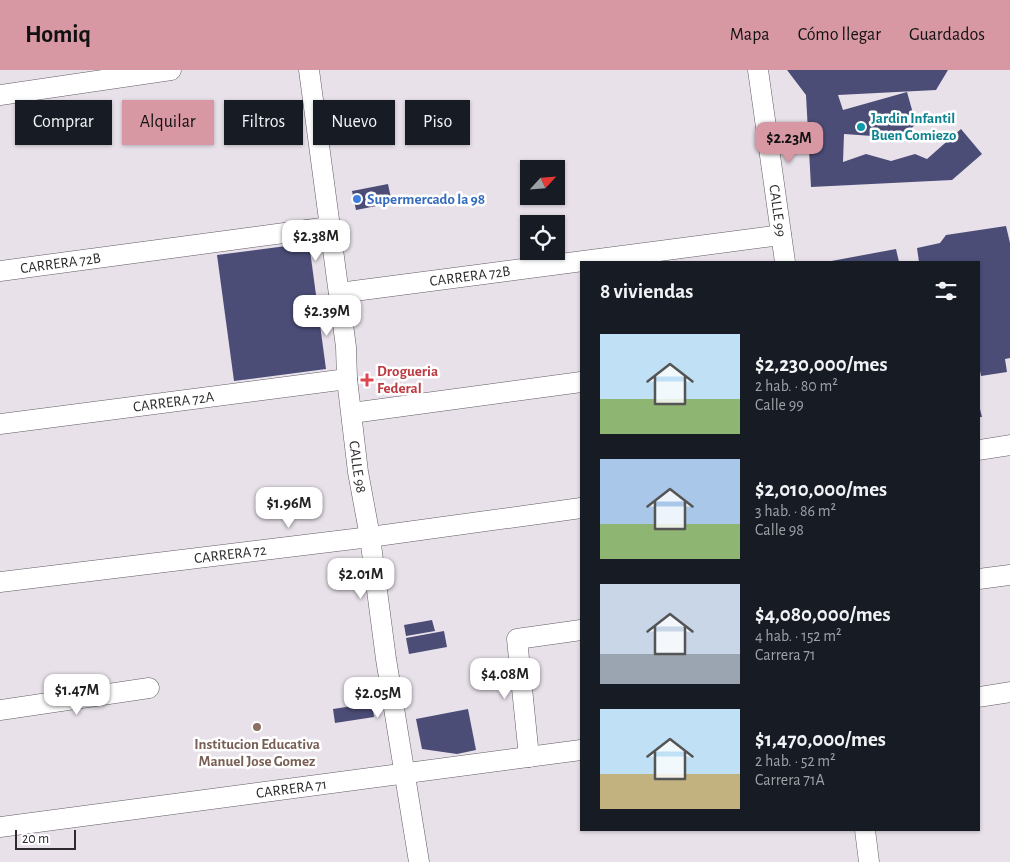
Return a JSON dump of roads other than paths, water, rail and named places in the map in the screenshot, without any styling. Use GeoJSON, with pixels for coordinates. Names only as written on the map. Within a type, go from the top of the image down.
{"type":"FeatureCollection","features":[{"type":"Feature","properties":{"kind":"street"},"geometry":{"type":"LineString","coordinates":[[0,95],[171,70]]}},
{"type":"Feature","properties":{"kind":"street","name":"CALLE 98"},"geometry":{"type":"LineString","coordinates":[[309,70],[346,348],[347,379],[358,472],[370,537],[386,659],[418,862]]}},
{"type":"Feature","properties":{"kind":"street","name":"CALLE 99"},"geometry":{"type":"LineString","coordinates":[[758,70],[785,261]]}},
{"type":"Feature","properties":{"kind":"street","name":"CARRERA 72B"},"geometry":{"type":"LineString","coordinates":[[0,271],[329,227]]}},
{"type":"Feature","properties":{"kind":"street","name":"CARRERA 72B"},"geometry":{"type":"LineString","coordinates":[[339,293],[781,234]]}},
{"type":"Feature","properties":{"kind":"street","name":"CARRERA 72A"},"geometry":{"type":"LineString","coordinates":[[0,424],[347,379]]}},
{"type":"Feature","properties":{"kind":"street"},"geometry":{"type":"LineString","coordinates":[[352,414],[580,382]]}},
{"type":"Feature","properties":{"kind":"street"},"geometry":{"type":"LineString","coordinates":[[980,450],[1010,445]]}},
{"type":"Feature","properties":{"kind":"street","name":"CARRERA 72"},"geometry":{"type":"LineString","coordinates":[[0,582],[370,537],[580,508]]}},
{"type":"Feature","properties":{"kind":"street"},"geometry":{"type":"LineString","coordinates":[[980,579],[1010,575]]}},
{"type":"Feature","properties":{"kind":"street"},"geometry":{"type":"LineString","coordinates":[[529,757],[517,639],[580,630]]}},
{"type":"Feature","properties":{"kind":"street"},"geometry":{"type":"LineString","coordinates":[[0,710],[149,688]]}},
{"type":"Feature","properties":{"kind":"street"},"geometry":{"type":"LineString","coordinates":[[980,697],[1010,692]]}},
{"type":"Feature","properties":{"kind":"street","name":"CARRERA 71"},"geometry":{"type":"LineString","coordinates":[[0,827],[580,750]]}},
{"type":"Feature","properties":{"kind":"street"},"geometry":{"type":"LineString","coordinates":[[865,831],[869,862]]}},
{"type":"Feature","properties":{"kind":"place","name":"Jardin Infantil Buen Comiezo"},"geometry":{"type":"Point","coordinates":[861,127]}},
{"type":"Feature","properties":{"kind":"place","name":"Supermercado la 98"},"geometry":{"type":"Point","coordinates":[357,199]}},
{"type":"Feature","properties":{"kind":"place","name":"Drogueria Federal"},"geometry":{"type":"Point","coordinates":[367,380]}},
{"type":"Feature","properties":{"kind":"place","name":"Institucion Educativa Manuel Jose Gomez"},"geometry":{"type":"Point","coordinates":[257,727]}}]}
